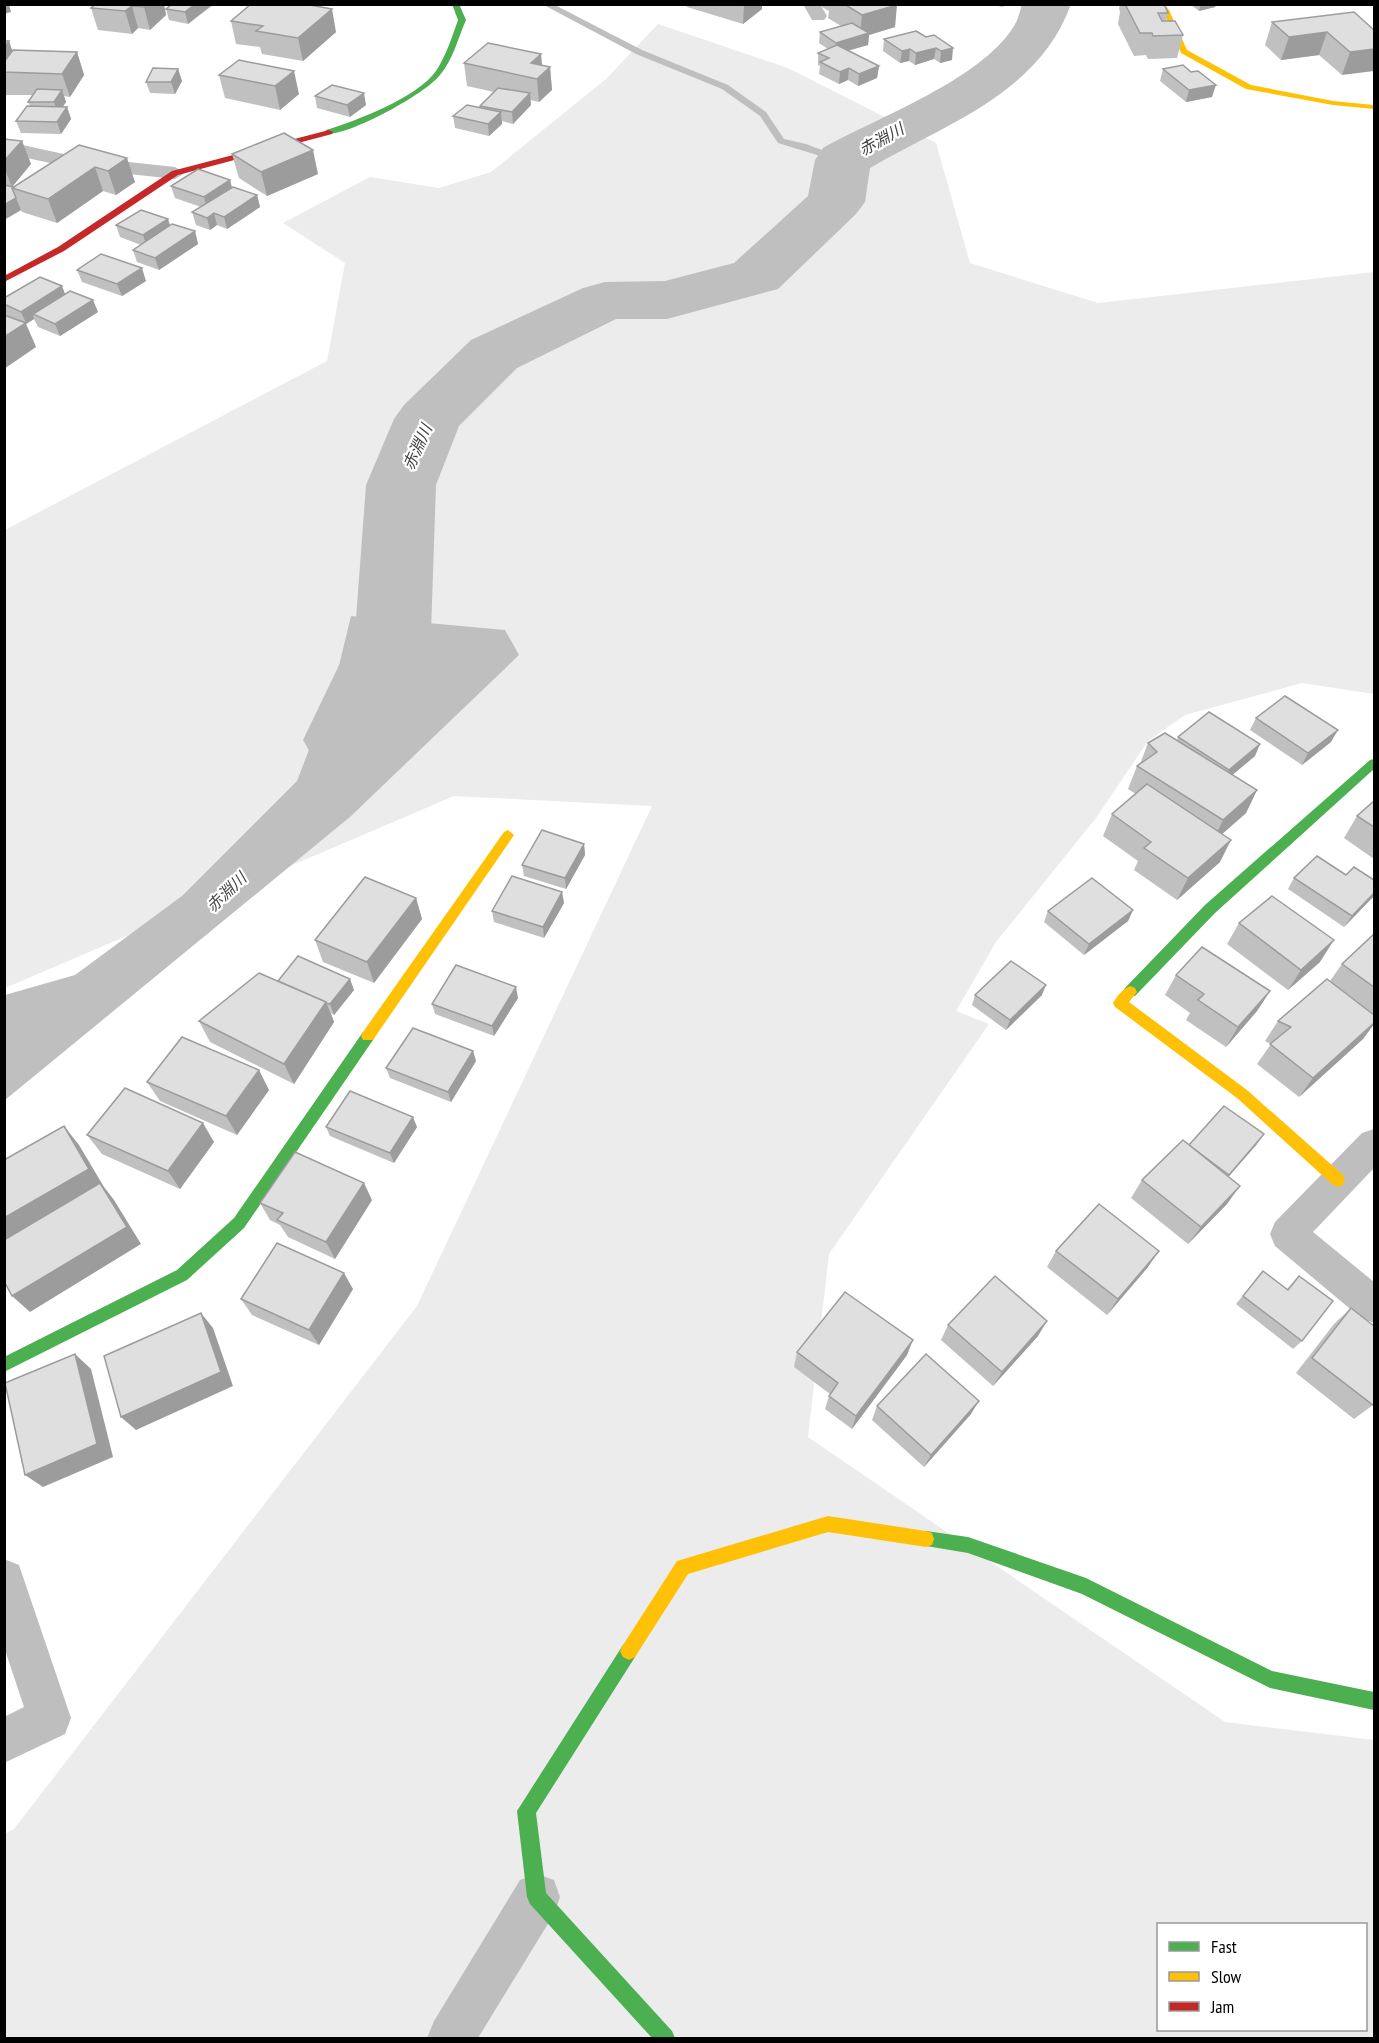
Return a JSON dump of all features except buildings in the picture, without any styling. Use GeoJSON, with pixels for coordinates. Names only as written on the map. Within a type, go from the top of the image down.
{"type":"FeatureCollection","features":[{"type":"Feature","properties":{"kind":"street"},"geometry":{"type":"LineString","coordinates":[[4,280],[61,249],[175,173],[346,128],[399,103],[438,74],[462,20],[454,4]]}},
{"type":"Feature","properties":{"kind":"street"},"geometry":{"type":"LineString","coordinates":[[1159,4],[1166,10],[1184,51],[1249,87],[1333,103],[1374,107]]}},
{"type":"Feature","properties":{"kind":"street"},"geometry":{"type":"LineString","coordinates":[[4,147],[72,162],[175,173]]}},
{"type":"Feature","properties":{"kind":"street"},"geometry":{"type":"LineString","coordinates":[[1338,1180],[1242,1094],[1120,1003],[1210,909],[1374,763]]}},
{"type":"Feature","properties":{"kind":"street"},"geometry":{"type":"LineString","coordinates":[[4,1365],[182,1275],[239,1223],[508,835]]}},
{"type":"Feature","properties":{"kind":"street"},"geometry":{"type":"LineString","coordinates":[[1374,1144],[1288,1234],[1374,1305]]}},
{"type":"Feature","properties":{"kind":"street"},"geometry":{"type":"LineString","coordinates":[[665,2038],[537,1897],[526,1811],[683,1567],[828,1524],[968,1545],[1086,1587],[1270,1679],[1374,1701]]}},
{"type":"Feature","properties":{"kind":"street"},"geometry":{"type":"LineString","coordinates":[[4,1580],[49,1718],[4,1741]]}},
{"type":"Feature","properties":{"kind":"street"},"geometry":{"type":"LineString","coordinates":[[451,2038],[537,1897]]}},
{"type":"Feature","properties":{"kind":"shaded area"},"geometry":{"type":"Polygon","coordinates":[[[658,24],[788,68],[936,143],[970,263],[1098,303],[1374,272],[1374,694],[1302,683],[1185,715],[1148,741],[1096,818],[996,942],[956,1011],[989,1024],[829,1254],[808,1437],[1225,1722],[1374,1740],[1374,2038],[5,2038],[4,1834],[14,1829],[417,1306],[652,806],[454,796],[5,988],[5,530],[327,361],[345,263],[283,223],[370,177],[439,188],[491,172],[606,79],[658,24]]]}},
{"type":"Feature","properties":{"kind":"water"},"geometry":{"type":"Polygon","coordinates":[[[351,616],[505,630],[519,655],[350,817],[5,1100],[5,995],[75,975],[182,896],[297,781],[335,682],[351,616]]]}},
{"type":"Feature","properties":{"kind":"waterway"},"geometry":{"type":"LineString","coordinates":[[546,4],[639,52],[725,87],[763,114],[781,141],[843,160]]}},
{"type":"Feature","properties":{"kind":"waterway","name":"赤淵川"},"geometry":{"type":"LineString","coordinates":[[344,740],[393,632],[401,485],[428,419],[494,354],[605,301],[667,300],[756,276],[836,202],[843,160],[946,106],[994,75],[1016,56],[1034,34],[1047,4]]}},
{"type":"Feature","properties":{"kind":"traffic: fast"},"geometry":{"type":"LineString","coordinates":[[329,132],[388,108],[432,80],[439,72],[462,20],[455,4]]}},
{"type":"Feature","properties":{"kind":"traffic: fast"},"geometry":{"type":"LineString","coordinates":[[1130,992],[1210,909],[1374,763]]}},
{"type":"Feature","properties":{"kind":"traffic: fast"},"geometry":{"type":"LineString","coordinates":[[4,1365],[182,1275],[239,1223],[368,1036]]}},
{"type":"Feature","properties":{"kind":"traffic: fast"},"geometry":{"type":"LineString","coordinates":[[926,1539],[968,1545],[1086,1587],[1270,1679],[1374,1701]]}},
{"type":"Feature","properties":{"kind":"traffic: fast"},"geometry":{"type":"LineString","coordinates":[[629,1651],[526,1811],[537,1897],[665,2038]]}},
{"type":"Feature","properties":{"kind":"traffic: slow"},"geometry":{"type":"LineString","coordinates":[[1159,4],[1166,10],[1184,51],[1249,87],[1333,103],[1374,107]]}},
{"type":"Feature","properties":{"kind":"traffic: slow"},"geometry":{"type":"LineString","coordinates":[[368,1036],[508,835]]}},
{"type":"Feature","properties":{"kind":"traffic: slow"},"geometry":{"type":"LineString","coordinates":[[1130,992],[1120,1003],[1242,1094],[1338,1180]]}},
{"type":"Feature","properties":{"kind":"traffic: slow"},"geometry":{"type":"LineString","coordinates":[[629,1651],[683,1567],[828,1524],[926,1539]]}},
{"type":"Feature","properties":{"kind":"traffic: jam"},"geometry":{"type":"LineString","coordinates":[[4,280],[61,249],[175,173],[329,132]]}}]}
